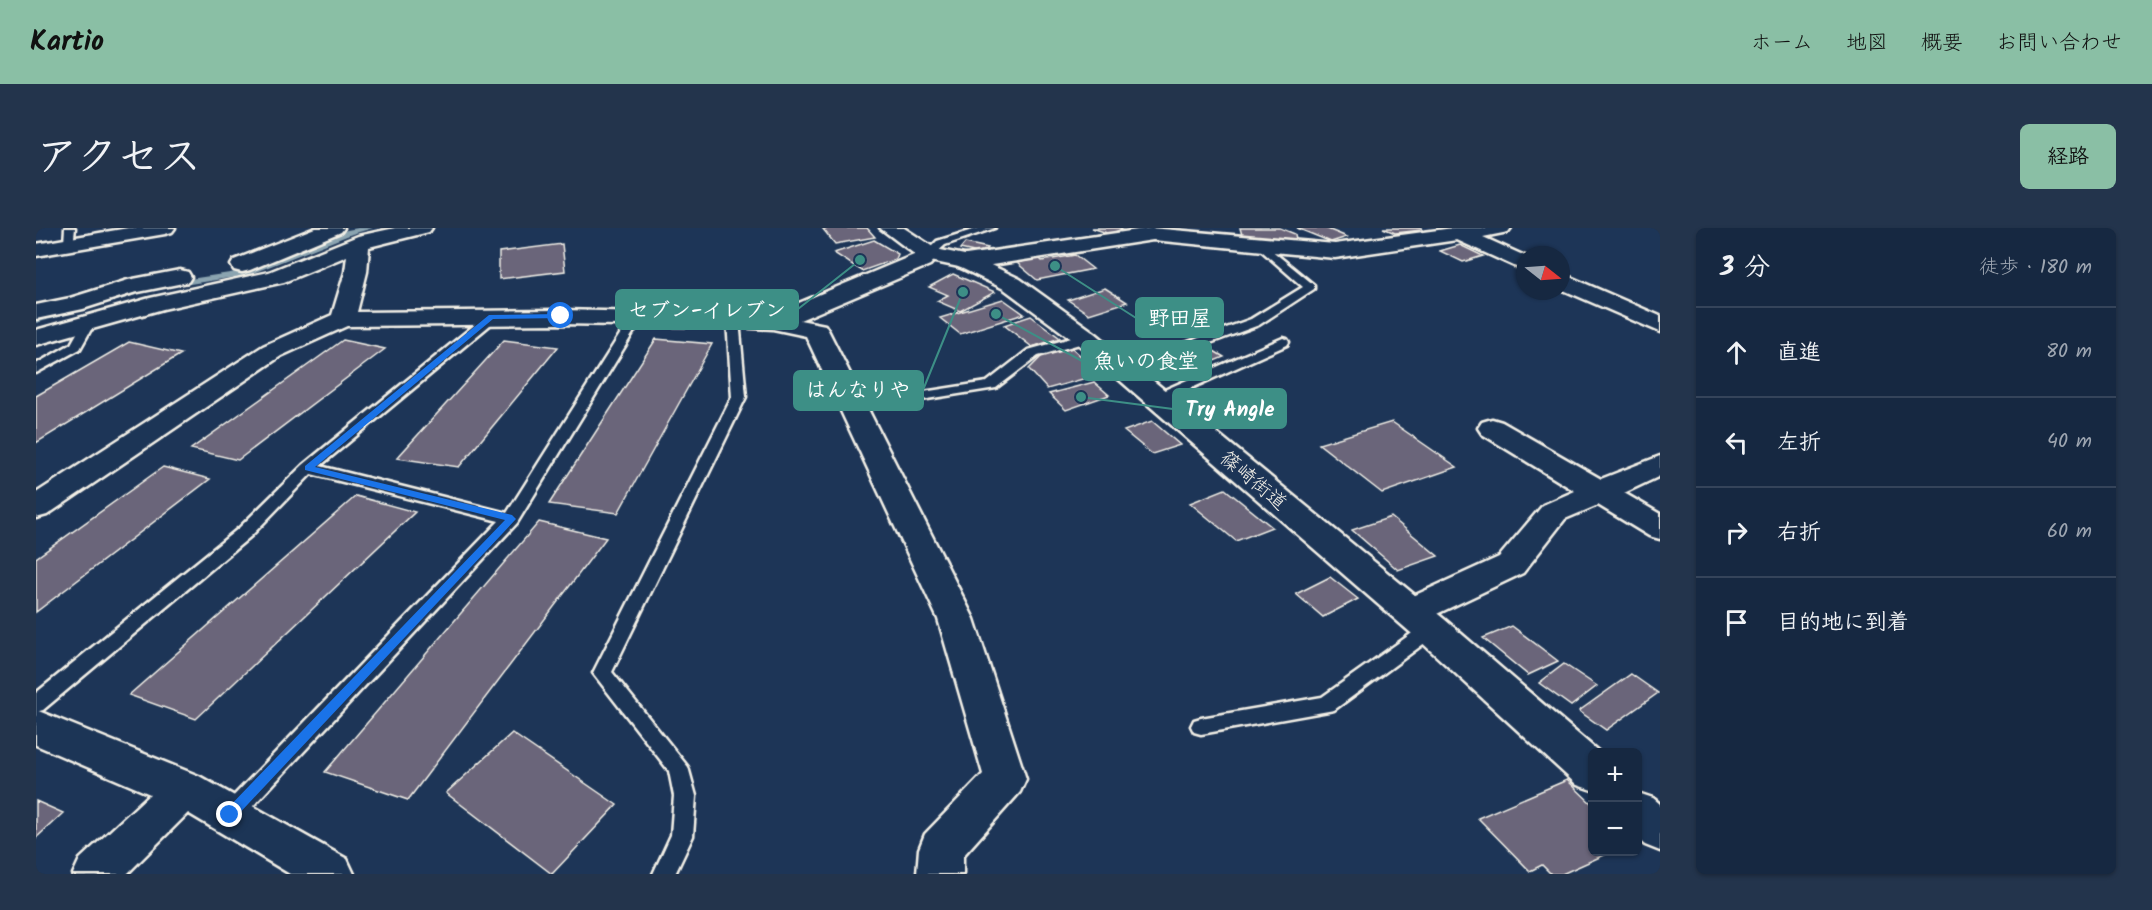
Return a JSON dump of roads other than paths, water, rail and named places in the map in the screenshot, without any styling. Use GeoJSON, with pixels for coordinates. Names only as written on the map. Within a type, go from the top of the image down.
{"type":"FeatureCollection","features":[{"type":"Feature","properties":{"kind":"street"},"geometry":{"type":"LineString","coordinates":[[36,312],[75,304],[128,287],[247,264],[334,228]]}},
{"type":"Feature","properties":{"kind":"street"},"geometry":{"type":"LineString","coordinates":[[36,338],[158,303],[276,277],[359,244],[422,228]]}},
{"type":"Feature","properties":{"kind":"street","name":"篠崎街道"},"geometry":{"type":"LineString","coordinates":[[890,228],[929,254],[966,262],[1012,285],[1086,338],[1421,621],[1588,768]]}},
{"type":"Feature","properties":{"kind":"street"},"geometry":{"type":"LineString","coordinates":[[966,262],[1153,234],[1335,250],[1453,231],[1501,228]]}},
{"type":"Feature","properties":{"kind":"street"},"geometry":{"type":"LineString","coordinates":[[36,249],[70,236],[152,229]]}},
{"type":"Feature","properties":{"kind":"street"},"geometry":{"type":"LineString","coordinates":[[1453,231],[1516,260]]}},
{"type":"Feature","properties":{"kind":"street"},"geometry":{"type":"LineString","coordinates":[[342,319],[356,272],[359,244]]}},
{"type":"Feature","properties":{"kind":"street"},"geometry":{"type":"LineString","coordinates":[[773,322],[922,260],[929,254]]}},
{"type":"Feature","properties":{"kind":"street"},"geometry":{"type":"LineString","coordinates":[[1570,284],[1660,326]]}},
{"type":"Feature","properties":{"kind":"street"},"geometry":{"type":"LineString","coordinates":[[36,508],[272,351],[342,319],[492,316],[733,320],[773,322],[816,330],[956,619],[1005,779],[941,849],[940,874]]}},
{"type":"Feature","properties":{"kind":"street"},"geometry":{"type":"LineString","coordinates":[[1492,428],[1660,528]]}},
{"type":"Feature","properties":{"kind":"street"},"geometry":{"type":"LineString","coordinates":[[1421,621],[1511,566],[1554,512],[1597,492],[1656,472]]}},
{"type":"Feature","properties":{"kind":"street"},"geometry":{"type":"LineString","coordinates":[[36,727],[184,789],[331,874]]}},
{"type":"Feature","properties":{"kind":"street"},"geometry":{"type":"LineString","coordinates":[[96,874],[184,789]]}},
{"type":"Feature","properties":{"kind":"street"},"geometry":{"type":"LineString","coordinates":[[1642,815],[1660,831]]}},
{"type":"Feature","properties":{"kind":"lane"},"geometry":{"type":"LineString","coordinates":[[929,254],[941,243],[990,228]]}},
{"type":"Feature","properties":{"kind":"lane"},"geometry":{"type":"LineString","coordinates":[[1124,370],[1255,322],[1310,287],[1259,243]]}},
{"type":"Feature","properties":{"kind":"lane"},"geometry":{"type":"LineString","coordinates":[[36,704],[244,532],[308,468],[492,316]]}},
{"type":"Feature","properties":{"kind":"lane"},"geometry":{"type":"LineString","coordinates":[[230,815],[512,519],[635,320]]}},
{"type":"Feature","properties":{"kind":"lane"},"geometry":{"type":"LineString","coordinates":[[664,874],[682,836],[685,796],[678,766],[602,673],[739,397],[733,320]]}},
{"type":"Feature","properties":{"kind":"lane"},"geometry":{"type":"LineString","coordinates":[[36,369],[76,346],[88,324]]}},
{"type":"Feature","properties":{"kind":"lane"},"geometry":{"type":"LineString","coordinates":[[853,407],[991,386],[1033,353],[1086,338]]}},
{"type":"Feature","properties":{"kind":"lane"},"geometry":{"type":"LineString","coordinates":[[1158,398],[1283,342]]}},
{"type":"Feature","properties":{"kind":"lane"},"geometry":{"type":"LineString","coordinates":[[308,468],[512,519]]}},
{"type":"Feature","properties":{"kind":"lane"},"geometry":{"type":"LineString","coordinates":[[1201,726],[1327,704],[1421,621]]}},
{"type":"Feature","properties":{"kind":"waterway"},"geometry":{"type":"LineString","coordinates":[[111,300],[150,288],[245,273],[350,232],[369,228]]}},
{"type":"Feature","properties":{"kind":"waterway"},"geometry":{"type":"LineString","coordinates":[[36,320],[77,309]]}},
{"type":"Feature","properties":{"kind":"place","name":"セブン-イレブン"},"geometry":{"type":"Point","coordinates":[860,260]}},
{"type":"Feature","properties":{"kind":"place","name":"野田屋"},"geometry":{"type":"Point","coordinates":[1055,266]}},
{"type":"Feature","properties":{"kind":"place","name":"はんなりや"},"geometry":{"type":"Point","coordinates":[963,292]}},
{"type":"Feature","properties":{"kind":"place","name":"魚いの食堂"},"geometry":{"type":"Point","coordinates":[996,314]}},
{"type":"Feature","properties":{"kind":"place","name":"Try Angle"},"geometry":{"type":"Point","coordinates":[1081,397]}}]}
